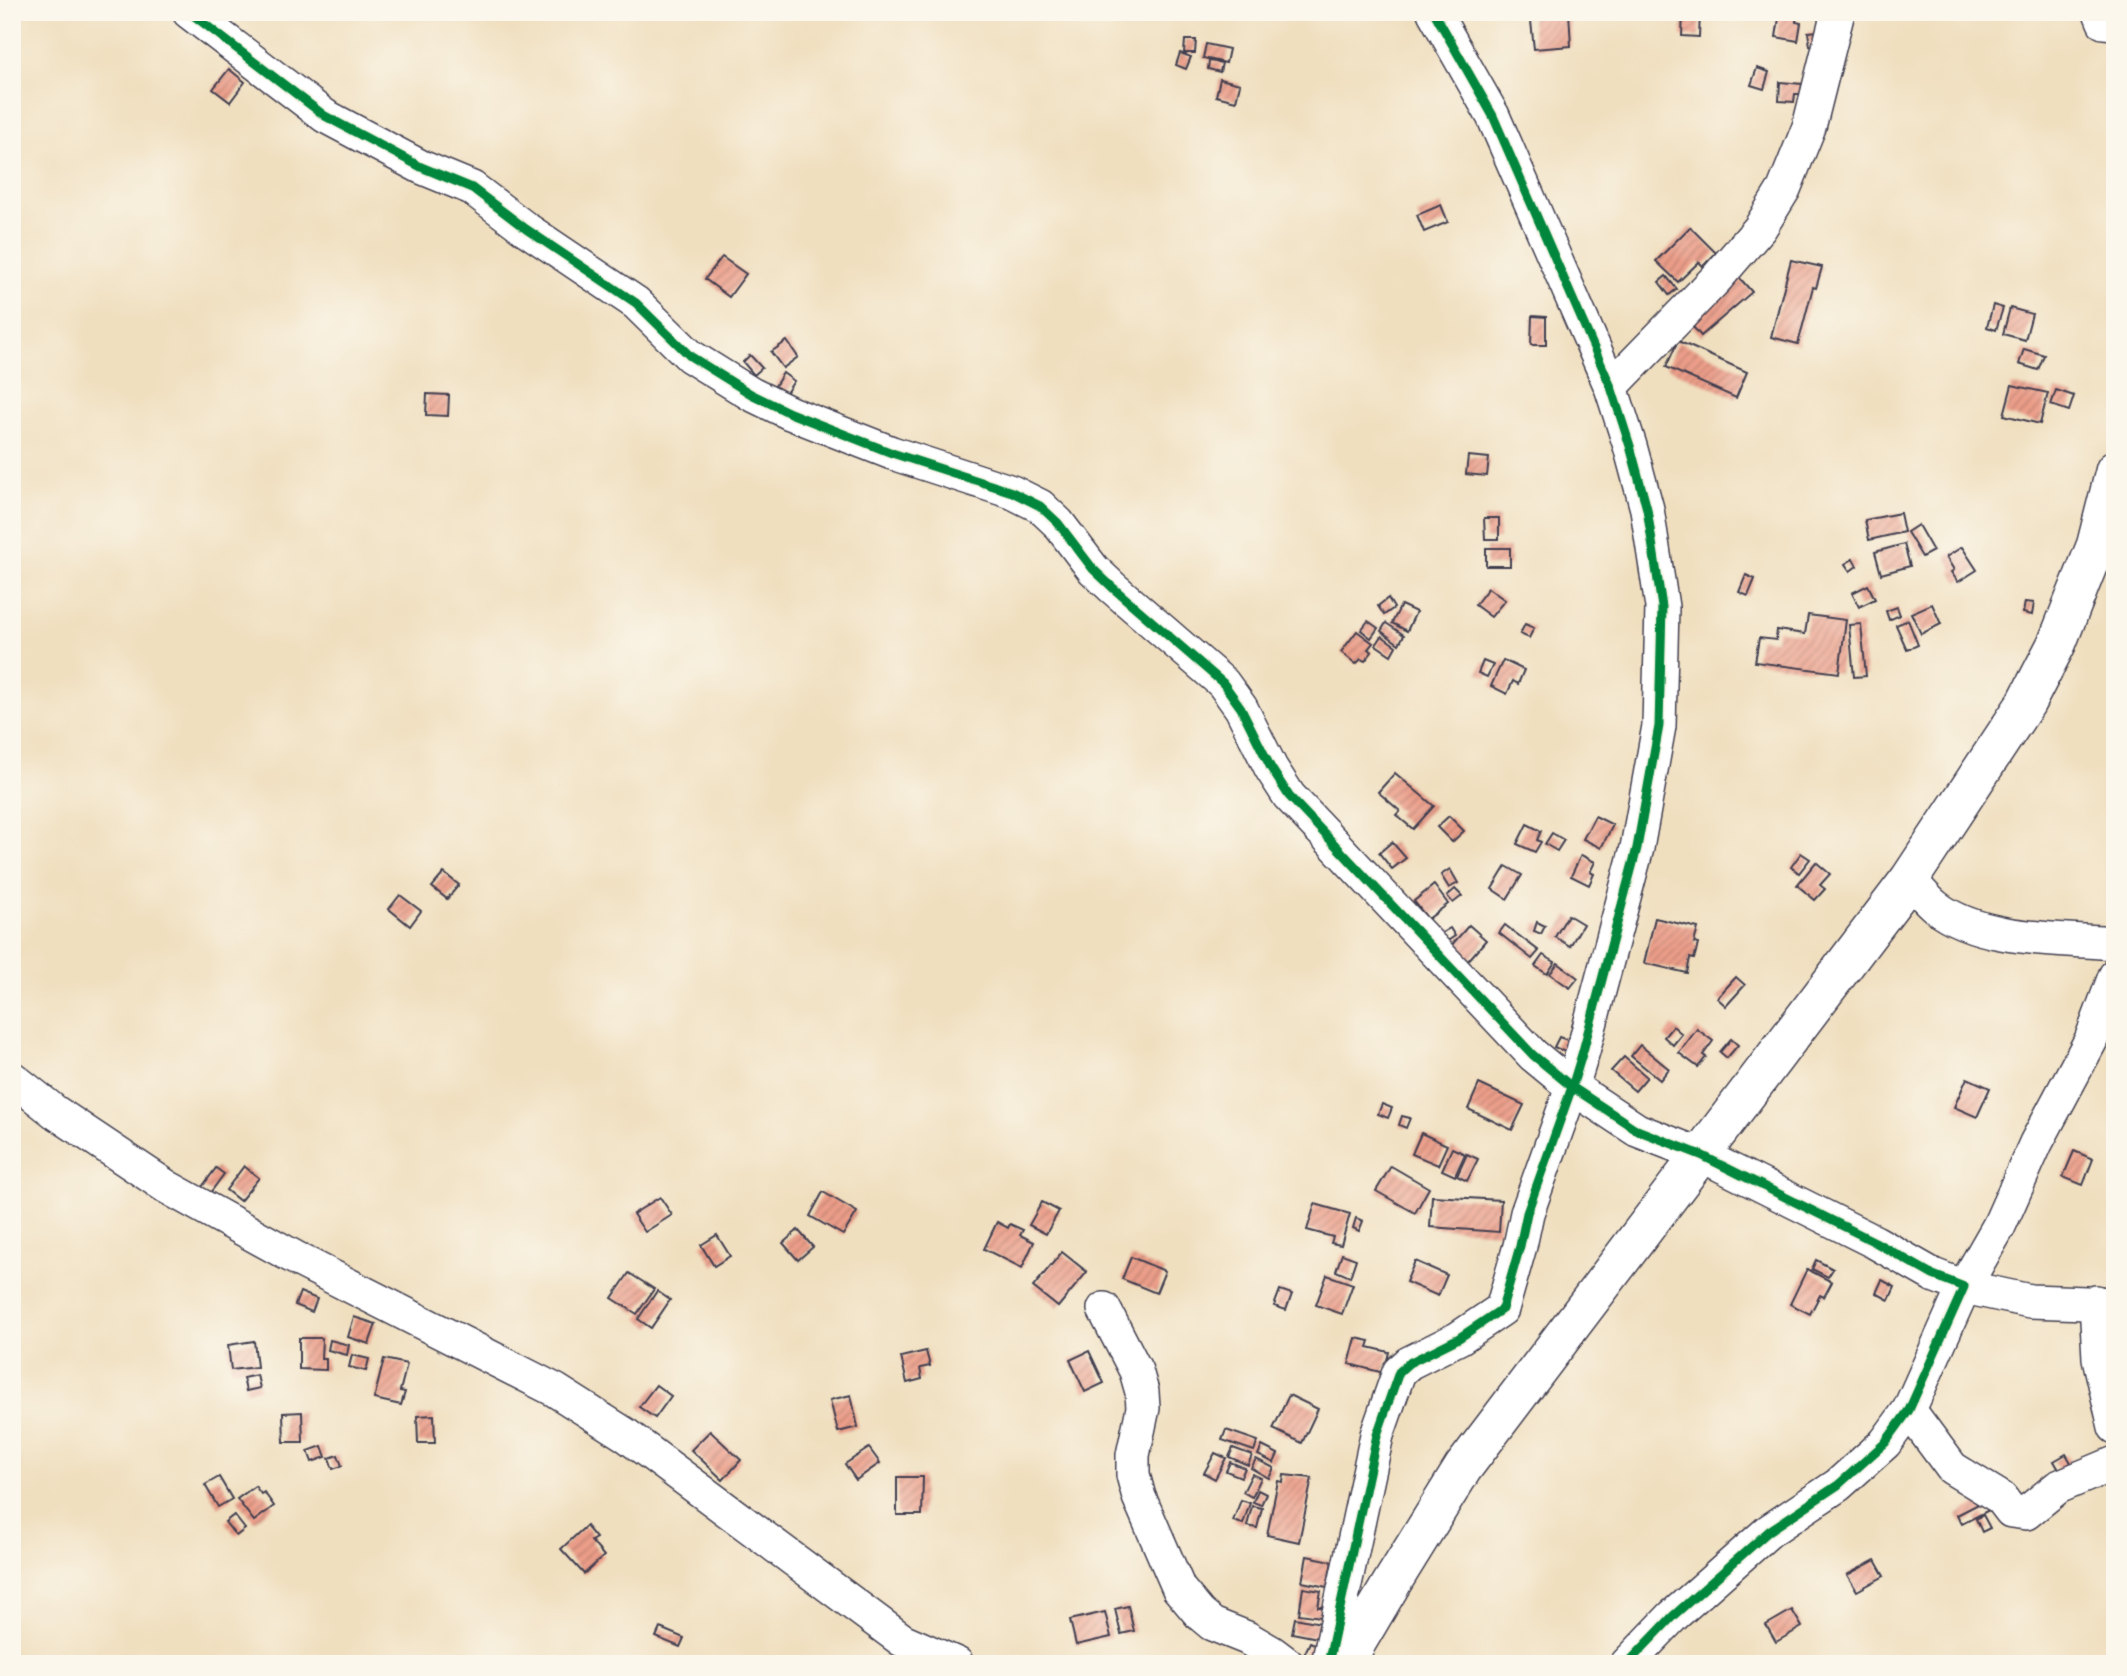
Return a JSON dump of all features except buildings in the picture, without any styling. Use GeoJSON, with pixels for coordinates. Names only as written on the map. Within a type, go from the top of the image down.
{"type":"FeatureCollection","features":[{"type":"Feature","properties":{"kind":"main road"},"geometry":{"type":"LineString","coordinates":[[1344,1664],[1463,1468],[1909,880],[2026,703],[2057,643],[2096,545],[2115,471]]}},
{"type":"Feature","properties":{"kind":"street"},"geometry":{"type":"LineString","coordinates":[[189,12],[325,117],[422,167],[472,188],[526,229],[636,303],[690,356],[751,394],[790,413],[892,453],[1013,492],[1040,506],[1058,523],[1093,569],[1223,684],[1241,708],[1270,768],[1289,796],[1533,1055],[1572,1087],[1637,1130],[1701,1155],[1875,1242],[1933,1275],[1964,1287],[2030,1301],[2105,1303],[2099,1358],[2115,1427]]}},
{"type":"Feature","properties":{"kind":"street"},"geometry":{"type":"LineString","coordinates":[[1328,1664],[1377,1435],[1399,1372],[1409,1363],[1459,1338],[1502,1309],[1527,1213],[1572,1087],[1637,848],[1658,726],[1662,607],[1647,509],[1630,446],[1611,387],[1493,116],[1434,12]]}},
{"type":"Feature","properties":{"kind":"street"},"geometry":{"type":"LineString","coordinates":[[1611,387],[1716,279],[1760,229],[1784,189],[1809,127],[1838,12]]}},
{"type":"Feature","properties":{"kind":"street"},"geometry":{"type":"LineString","coordinates":[[2100,12],[2104,22],[2115,23]]}},
{"type":"Feature","properties":{"kind":"street"},"geometry":{"type":"LineString","coordinates":[[1909,880],[1936,907],[1998,934],[2115,943]]}},
{"type":"Feature","properties":{"kind":"street"},"geometry":{"type":"LineString","coordinates":[[1627,1664],[1673,1616],[1769,1531],[1839,1485],[1885,1443],[1909,1410],[1964,1287],[1999,1226],[2036,1143],[2091,1040],[2115,976]]}},
{"type":"Feature","properties":{"kind":"street"},"geometry":{"type":"LineString","coordinates":[[12,1078],[55,1112],[167,1187],[301,1261],[555,1390],[626,1435],[902,1640],[957,1664]]}},
{"type":"Feature","properties":{"kind":"street"},"geometry":{"type":"LineString","coordinates":[[1104,1309],[1136,1371],[1142,1392],[1143,1408],[1133,1455],[1133,1475],[1139,1497],[1179,1589],[1212,1624],[1247,1638],[1287,1664]]}},
{"type":"Feature","properties":{"kind":"street"},"geometry":{"type":"LineString","coordinates":[[1909,1410],[1952,1468],[2001,1498],[2011,1511],[2026,1513],[2058,1488],[2115,1463]]}},
{"type":"Feature","properties":{"kind":"cycle path"},"geometry":{"type":"LineString","coordinates":[[189,12],[325,116],[421,167],[472,188],[526,229],[636,303],[690,356],[751,394],[790,413],[892,453],[1012,492],[1040,506],[1058,523],[1093,569],[1223,683],[1241,708],[1271,768],[1289,796],[1533,1055],[1572,1087],[1527,1213],[1502,1309],[1459,1338],[1409,1363],[1399,1372],[1377,1435],[1328,1664]]}},
{"type":"Feature","properties":{"kind":"cycle path"},"geometry":{"type":"LineString","coordinates":[[1434,12],[1493,116],[1611,387],[1647,509],[1662,607],[1659,726],[1637,848],[1572,1087],[1637,1130],[1701,1155],[1875,1242],[1933,1275],[1964,1287],[1909,1410],[1885,1443],[1838,1485],[1769,1531],[1673,1616],[1627,1664]]}}]}
